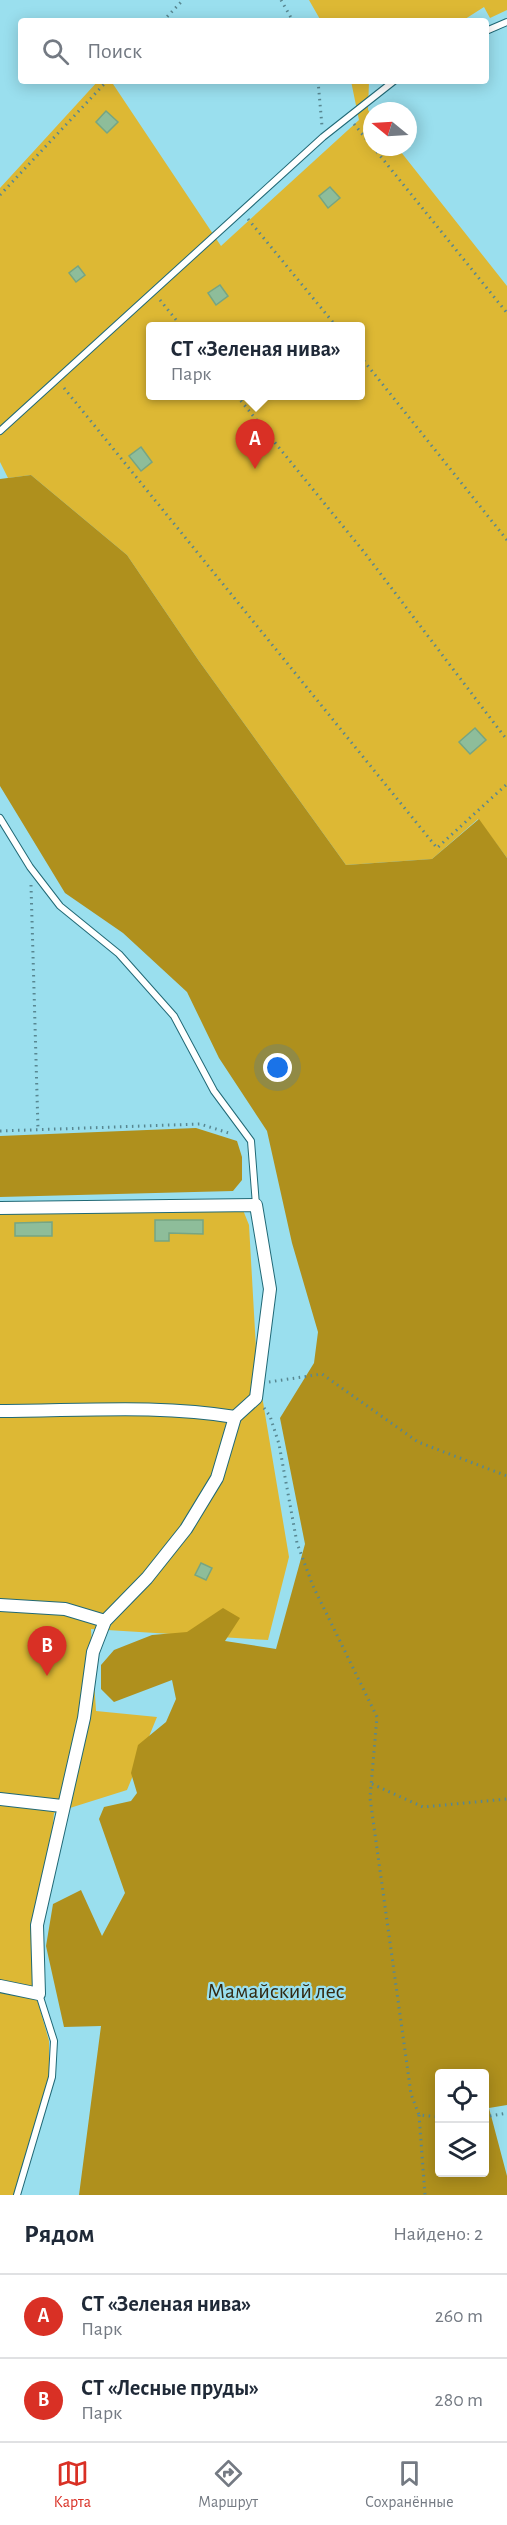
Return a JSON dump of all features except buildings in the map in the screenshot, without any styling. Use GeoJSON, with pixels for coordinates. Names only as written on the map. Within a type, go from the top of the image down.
{"type":"FeatureCollection","features":[{"type":"Feature","properties":{"kind":"street"},"geometry":{"type":"LineString","coordinates":[[0,1208],[256,1205],[270,1289],[256,1398],[235,1417],[218,1478],[186,1529],[147,1578],[105,1621],[93,1652],[84,1718],[62,1806],[37,1925],[39,1994],[0,1986]]}},
{"type":"Feature","properties":{"kind":"street"},"geometry":{"type":"LineString","coordinates":[[0,1411],[141,1411],[214,1413],[235,1417]]}},
{"type":"Feature","properties":{"kind":"street"},"geometry":{"type":"LineString","coordinates":[[0,1605],[65,1609],[105,1621]]}},
{"type":"Feature","properties":{"kind":"street"},"geometry":{"type":"LineString","coordinates":[[0,1799],[62,1806]]}},
{"type":"Feature","properties":{"kind":"lane"},"geometry":{"type":"LineString","coordinates":[[489,30],[507,22]]}},
{"type":"Feature","properties":{"kind":"lane"},"geometry":{"type":"LineString","coordinates":[[0,431],[322,137],[390,84]]}},
{"type":"Feature","properties":{"kind":"lane"},"geometry":{"type":"LineString","coordinates":[[0,818],[30,867],[60,906],[118,954],[174,1016],[214,1091],[251,1141],[256,1205]]}},
{"type":"Feature","properties":{"kind":"lane"},"geometry":{"type":"LineString","coordinates":[[17,2195],[52,2077],[54,2041],[39,1994]]}},
{"type":"Feature","properties":{"kind":"path"},"geometry":{"type":"LineString","coordinates":[[166,18],[183,0]]}},
{"type":"Feature","properties":{"kind":"path"},"geometry":{"type":"LineString","coordinates":[[281,0],[291,18]]}},
{"type":"Feature","properties":{"kind":"path"},"geometry":{"type":"LineString","coordinates":[[0,195],[104,84]]}},
{"type":"Feature","properties":{"kind":"path"},"geometry":{"type":"LineString","coordinates":[[318,84],[322,137]]}},
{"type":"Feature","properties":{"kind":"path"},"geometry":{"type":"LineString","coordinates":[[348,116],[363,135]]}},
{"type":"Feature","properties":{"kind":"path"},"geometry":{"type":"LineString","coordinates":[[379,156],[507,312]]}},
{"type":"Feature","properties":{"kind":"path"},"geometry":{"type":"LineString","coordinates":[[242,211],[332,322]]}},
{"type":"Feature","properties":{"kind":"path"},"geometry":{"type":"LineString","coordinates":[[153,292],[178,322]]}},
{"type":"Feature","properties":{"kind":"path"},"geometry":{"type":"LineString","coordinates":[[365,362],[507,540]]}},
{"type":"Feature","properties":{"kind":"path"},"geometry":{"type":"LineString","coordinates":[[58,380],[437,848],[507,784]]}},
{"type":"Feature","properties":{"kind":"path"},"geometry":{"type":"LineString","coordinates":[[240,400],[364,552],[507,740]]}},
{"type":"Feature","properties":{"kind":"path"},"geometry":{"type":"LineString","coordinates":[[30,867],[34,928],[38,1129]]}},
{"type":"Feature","properties":{"kind":"path"},"geometry":{"type":"LineString","coordinates":[[0,1131],[200,1124],[251,1141]]}},
{"type":"Feature","properties":{"kind":"path"},"geometry":{"type":"LineString","coordinates":[[259,1385],[322,1374],[418,1442],[507,1476]]}},
{"type":"Feature","properties":{"kind":"path"},"geometry":{"type":"LineString","coordinates":[[256,1398],[270,1416],[279,1444],[297,1544],[309,1575],[377,1718],[370,1798],[411,2094],[419,2115],[426,2195]]}},
{"type":"Feature","properties":{"kind":"path"},"geometry":{"type":"LineString","coordinates":[[372,1784],[423,1807],[507,1799]]}},
{"type":"Feature","properties":{"kind":"path"},"geometry":{"type":"LineString","coordinates":[[489,2116],[507,2114]]}},
{"type":"Feature","properties":{"kind":"path"},"geometry":{"type":"LineString","coordinates":[[419,2115],[435,2117]]}},
{"type":"Feature","properties":{"kind":"shaded area"},"geometry":{"type":"Polygon","coordinates":[[[309,0],[507,0],[507,10],[490,18],[484,7],[467,18],[319,18],[309,0]]]}},
{"type":"Feature","properties":{"kind":"shaded area"},"geometry":{"type":"Polygon","coordinates":[[[95,84],[113,84],[221,246],[359,120],[352,84],[369,84],[368,102],[363,102],[363,156],[404,156],[507,286],[507,858],[478,819],[432,859],[346,865],[199,661],[127,555],[31,475],[8,478],[0,462],[0,188],[95,84]]]}},
{"type":"Feature","properties":{"kind":"shaded area"},"geometry":{"type":"Polygon","coordinates":[[[239,1200],[249,1225],[257,1366],[289,1557],[268,1640],[91,1629],[96,1711],[157,1717],[127,1790],[54,1813],[37,1999],[49,2041],[49,2076],[14,2195],[0,2195],[0,1207],[239,1200]]]}},
{"type":"Feature","properties":{"kind":"green space","name":"Мамайский лес"},"geometry":{"type":"Polygon","coordinates":[[[31,475],[127,555],[199,661],[346,865],[432,859],[479,819],[507,858],[507,2105],[489,2108],[507,2176],[507,2195],[79,2195],[101,2026],[64,2027],[46,1946],[53,1904],[81,1890],[102,1936],[125,1893],[99,1819],[104,1807],[131,1801],[137,1793],[131,1773],[138,1745],[166,1722],[176,1699],[172,1680],[114,1702],[101,1689],[101,1665],[114,1650],[152,1635],[187,1632],[223,1608],[240,1618],[225,1641],[276,1649],[305,1544],[280,1418],[314,1363],[318,1332],[292,1243],[267,1131],[219,1058],[187,992],[123,933],[65,893],[0,786],[0,479],[31,475]]]}},
{"type":"Feature","properties":{"kind":"green space"},"geometry":{"type":"Polygon","coordinates":[[[196,1128],[237,1141],[242,1157],[242,1180],[233,1191],[0,1197],[0,1136],[196,1128]]]}},
{"type":"Feature","properties":{"kind":"place","name":"СТ «Зеленая нива»"},"geometry":{"type":"Point","coordinates":[255,469]}},
{"type":"Feature","properties":{"kind":"place","name":"СТ «Лесные пруды»"},"geometry":{"type":"Point","coordinates":[47,1676]}}]}
